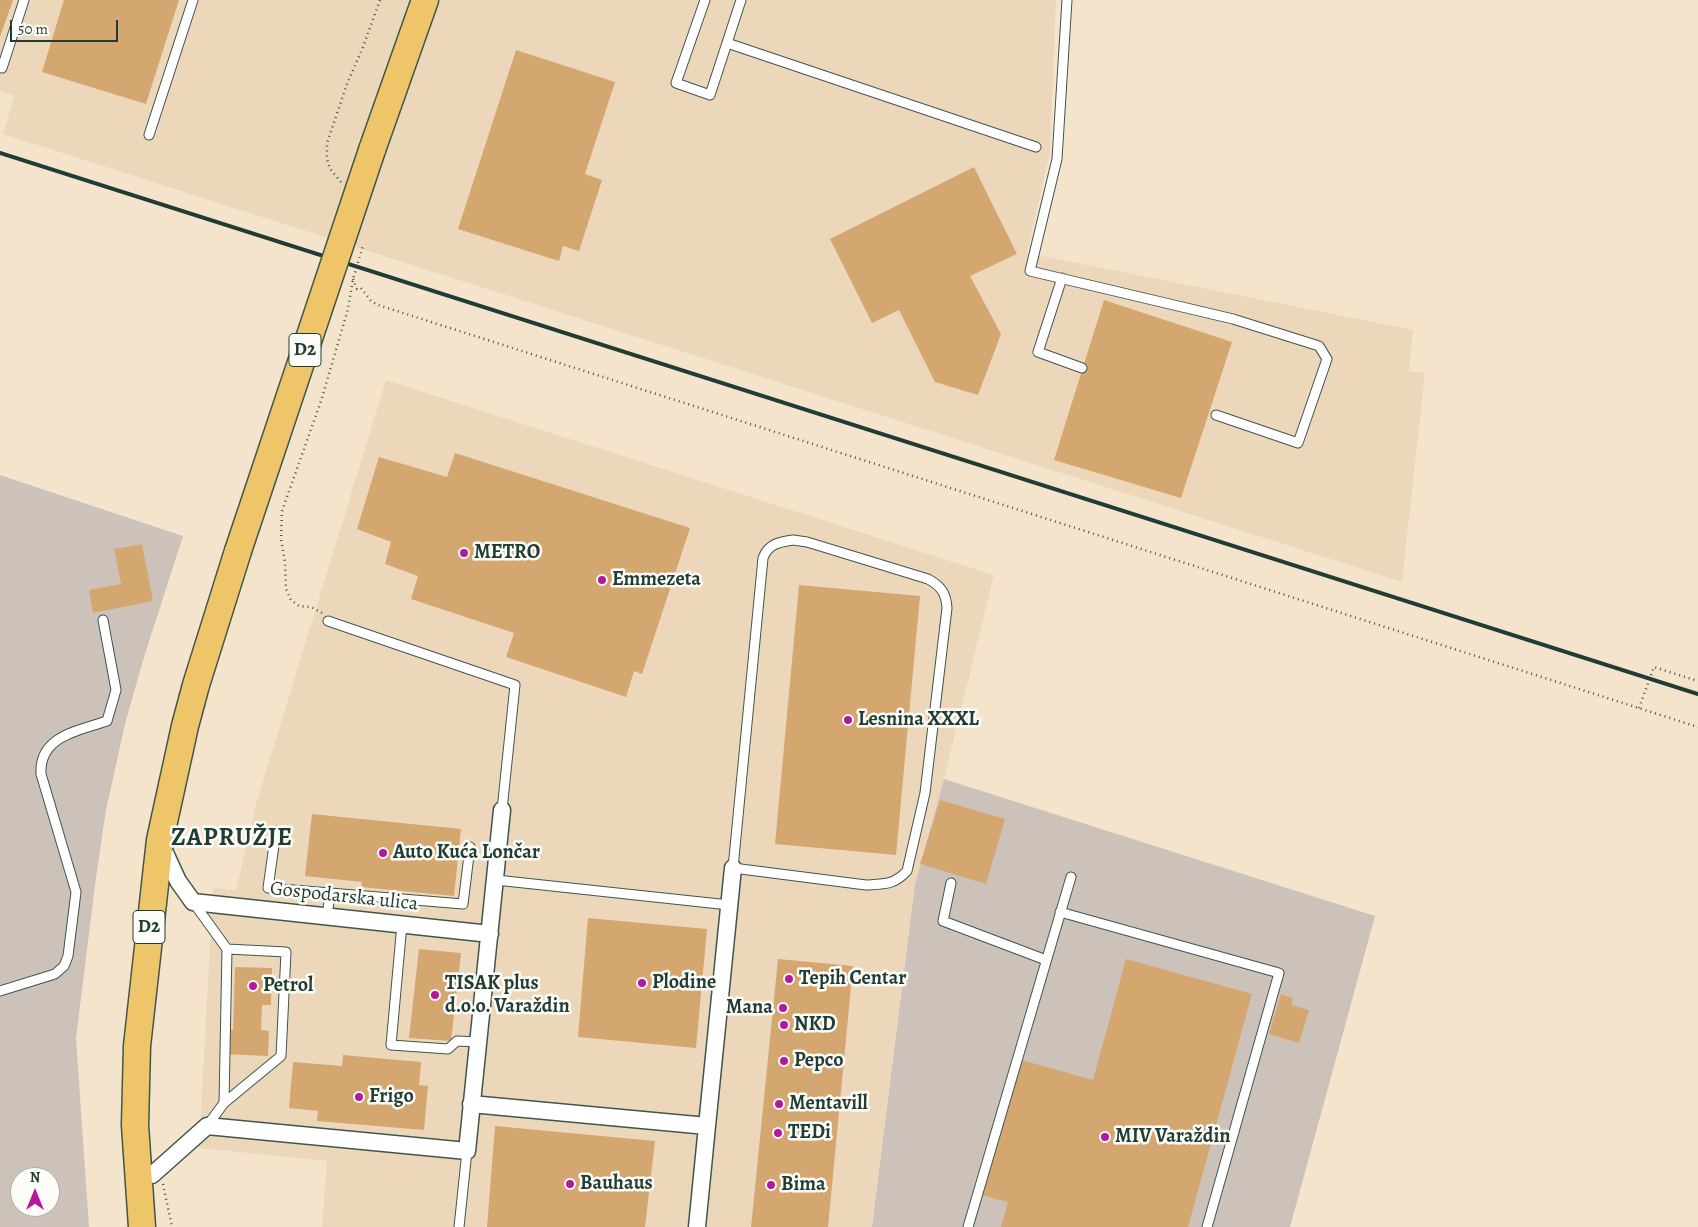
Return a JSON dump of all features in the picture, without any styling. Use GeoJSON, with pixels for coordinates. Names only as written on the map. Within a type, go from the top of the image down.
{"type":"FeatureCollection","features":[{"type":"Feature","properties":{"kind":"main road","name":"D2"},"geometry":{"type":"LineString","coordinates":[[142,1227],[135,1125],[137,1046],[160,840],[192,701],[238,551],[372,150],[425,0]]}},
{"type":"Feature","properties":{"kind":"main road","name":"D2"},"geometry":{"type":"LineString","coordinates":[[141,1014],[147,1115],[156,1172],[158,1227]]}},
{"type":"Feature","properties":{"kind":"street"},"geometry":{"type":"LineString","coordinates":[[156,1172],[208,1126],[467,1151],[502,810]]}},
{"type":"Feature","properties":{"kind":"street"},"geometry":{"type":"LineString","coordinates":[[160,840],[178,881],[193,902]]}},
{"type":"Feature","properties":{"kind":"street"},"geometry":{"type":"LineString","coordinates":[[697,1227],[732,868]]}},
{"type":"Feature","properties":{"kind":"street","name":"Gospodarska ulica"},"geometry":{"type":"LineString","coordinates":[[193,902],[490,934]]}},
{"type":"Feature","properties":{"kind":"street"},"geometry":{"type":"LineString","coordinates":[[471,1104],[499,1105],[707,1126]]}},
{"type":"Feature","properties":{"kind":"lane"},"geometry":{"type":"LineString","coordinates":[[2,68],[24,0]]}},
{"type":"Feature","properties":{"kind":"lane"},"geometry":{"type":"LineString","coordinates":[[149,135],[193,0]]}},
{"type":"Feature","properties":{"kind":"lane"},"geometry":{"type":"LineString","coordinates":[[705,0],[676,83],[710,95],[741,0]]}},
{"type":"Feature","properties":{"kind":"lane"},"geometry":{"type":"LineString","coordinates":[[1067,0],[1057,159],[1030,271],[1234,319],[1319,346],[1327,359],[1298,442],[1216,415]]}},
{"type":"Feature","properties":{"kind":"lane"},"geometry":{"type":"LineString","coordinates":[[727,43],[1036,147]]}},
{"type":"Feature","properties":{"kind":"lane"},"geometry":{"type":"LineString","coordinates":[[1062,278],[1038,352],[1082,368]]}},
{"type":"Feature","properties":{"kind":"lane"},"geometry":{"type":"LineString","coordinates":[[782,541],[808,542],[936,583],[943,590],[947,608],[925,793],[907,871],[899,880],[885,884],[866,885],[732,868],[763,558],[766,550],[782,541]]}},
{"type":"Feature","properties":{"kind":"lane"},"geometry":{"type":"LineString","coordinates":[[0,992],[55,974],[64,966],[68,956],[76,892],[41,774],[41,767],[45,751],[50,744],[58,739],[107,721],[116,690],[102,620]]}},
{"type":"Feature","properties":{"kind":"lane"},"geometry":{"type":"LineString","coordinates":[[328,621],[515,685],[502,810]]}},
{"type":"Feature","properties":{"kind":"lane"},"geometry":{"type":"LineString","coordinates":[[276,832],[268,888],[463,904],[470,847]]}},
{"type":"Feature","properties":{"kind":"lane"},"geometry":{"type":"LineString","coordinates":[[968,1227],[1071,877]]}},
{"type":"Feature","properties":{"kind":"lane"},"geometry":{"type":"LineString","coordinates":[[496,880],[729,905]]}},
{"type":"Feature","properties":{"kind":"lane"},"geometry":{"type":"LineString","coordinates":[[951,883],[943,921],[1046,960]]}},
{"type":"Feature","properties":{"kind":"lane"},"geometry":{"type":"LineString","coordinates":[[327,916],[330,893]]}},
{"type":"Feature","properties":{"kind":"lane"},"geometry":{"type":"LineString","coordinates":[[193,902],[227,949],[224,1103]]}},
{"type":"Feature","properties":{"kind":"lane"},"geometry":{"type":"LineString","coordinates":[[1060,912],[1279,973],[1207,1227]]}},
{"type":"Feature","properties":{"kind":"lane"},"geometry":{"type":"LineString","coordinates":[[402,924],[391,1045],[448,1049],[458,1041],[478,1042]]}},
{"type":"Feature","properties":{"kind":"lane"},"geometry":{"type":"LineString","coordinates":[[208,1126],[224,1103],[281,1056],[286,952],[227,949]]}},
{"type":"Feature","properties":{"kind":"lane"},"geometry":{"type":"LineString","coordinates":[[459,1227],[467,1151]]}},
{"type":"Feature","properties":{"kind":"path"},"geometry":{"type":"LineString","coordinates":[[353,279],[357,289],[361,288],[370,301],[378,305],[1698,728]]}},
{"type":"Feature","properties":{"kind":"path"},"geometry":{"type":"LineString","coordinates":[[328,621],[322,613],[311,607],[298,606],[286,589],[281,526],[282,511],[321,401],[348,309]]}},
{"type":"Feature","properties":{"kind":"path"},"geometry":{"type":"LineString","coordinates":[[1639,709],[1654,667],[1698,681]]}},
{"type":"Feature","properties":{"kind":"path"},"geometry":{"type":"LineString","coordinates":[[156,1172],[172,1227]]}},
{"type":"Feature","properties":{"kind":"shaded area"},"geometry":{"type":"Polygon","coordinates":[[[0,0],[1056,0],[1050,152],[1027,253],[1413,330],[1409,371],[1425,373],[1402,582],[3,134],[14,96],[0,91],[0,0]]]}},
{"type":"Feature","properties":{"kind":"shaded area"},"geometry":{"type":"Polygon","coordinates":[[[386,380],[994,575],[944,779],[915,884],[872,1227],[322,1227],[327,1161],[199,1148],[213,888],[236,890],[256,804],[386,380]]]}},
{"type":"Feature","properties":{"kind":"shaded area"},"geometry":{"type":"Polygon","coordinates":[[[0,475],[183,536],[144,657],[125,724],[106,810],[95,885],[76,1038],[89,1227],[0,1227],[0,475]]]}},
{"type":"Feature","properties":{"kind":"shaded area"},"geometry":{"type":"Polygon","coordinates":[[[944,779],[1375,916],[1290,1227],[872,1227],[915,884],[944,779]]]}},
{"type":"Feature","properties":{"kind":"building"},"geometry":{"type":"Polygon","coordinates":[[[0,0],[13,0],[0,37],[0,0]]]}},
{"type":"Feature","properties":{"kind":"building"},"geometry":{"type":"Polygon","coordinates":[[[64,0],[179,0],[146,104],[42,72],[64,0]]]}},
{"type":"Feature","properties":{"kind":"building"},"geometry":{"type":"Polygon","coordinates":[[[516,50],[615,82],[585,174],[602,180],[579,251],[563,246],[559,261],[458,229],[516,50]]]}},
{"type":"Feature","properties":{"kind":"building"},"geometry":{"type":"Polygon","coordinates":[[[974,167],[1017,254],[970,276],[1001,334],[978,395],[935,382],[899,310],[872,323],[830,239],[974,167]]]}},
{"type":"Feature","properties":{"kind":"building"},"geometry":{"type":"Polygon","coordinates":[[[1104,300],[1232,342],[1181,498],[1054,460],[1104,300]]]}},
{"type":"Feature","properties":{"kind":"building"},"geometry":{"type":"Polygon","coordinates":[[[455,453],[690,528],[642,674],[634,671],[626,697],[506,657],[514,633],[411,599],[418,576],[385,564],[391,542],[357,529],[379,457],[447,477],[455,453]]]}},
{"type":"Feature","properties":{"kind":"building"},"geometry":{"type":"Polygon","coordinates":[[[142,544],[153,601],[93,613],[89,590],[121,584],[114,549],[142,544]]]}},
{"type":"Feature","properties":{"kind":"building","name":"Lesnina XXXL"},"geometry":{"type":"Polygon","coordinates":[[[799,585],[920,596],[896,855],[775,844],[799,585]]]}},
{"type":"Feature","properties":{"kind":"building"},"geometry":{"type":"Polygon","coordinates":[[[940,800],[1005,819],[986,884],[920,864],[940,800]]]}},
{"type":"Feature","properties":{"kind":"building","name":"Auto Kuća Lončar"},"geometry":{"type":"Polygon","coordinates":[[[312,814],[461,829],[454,896],[361,887],[362,882],[305,876],[312,814]]]}},
{"type":"Feature","properties":{"kind":"building","name":"Plodine"},"geometry":{"type":"Polygon","coordinates":[[[588,918],[707,929],[696,1048],[578,1037],[588,918]]]}},
{"type":"Feature","properties":{"kind":"building","name":"TISAK plus d.o.o. Varaždin"},"geometry":{"type":"Polygon","coordinates":[[[419,949],[461,953],[451,1041],[409,1038],[419,949]]]}},
{"type":"Feature","properties":{"kind":"building"},"geometry":{"type":"Polygon","coordinates":[[[778,959],[853,966],[828,1227],[751,1227],[778,959]]]}},
{"type":"Feature","properties":{"kind":"building","name":"MIV Varaždin"},"geometry":{"type":"Polygon","coordinates":[[[1126,959],[1252,994],[1188,1227],[1001,1227],[1008,1202],[981,1195],[1018,1059],[1093,1080],[1126,959]]]}},
{"type":"Feature","properties":{"kind":"building"},"geometry":{"type":"Polygon","coordinates":[[[235,967],[272,968],[271,1005],[262,1005],[261,1030],[269,1031],[268,1056],[222,1054],[222,1029],[233,1030],[235,967]]]}},
{"type":"Feature","properties":{"kind":"building"},"geometry":{"type":"Polygon","coordinates":[[[1281,994],[1293,998],[1291,1005],[1309,1010],[1299,1043],[1269,1034],[1281,994]]]}},
{"type":"Feature","properties":{"kind":"building","name":"Frigo"},"geometry":{"type":"Polygon","coordinates":[[[343,1055],[421,1062],[419,1085],[428,1086],[424,1130],[317,1121],[318,1111],[289,1108],[293,1062],[342,1066],[343,1055]]]}},
{"type":"Feature","properties":{"kind":"building","name":"Bauhaus"},"geometry":{"type":"Polygon","coordinates":[[[495,1126],[655,1141],[645,1227],[487,1227],[495,1126]]]}},
{"type":"Feature","properties":{"kind":"railway"},"geometry":{"type":"LineString","coordinates":[[0,153],[1698,694]]}},
{"type":"Feature","properties":{"kind":"place","name":"METRO"},"geometry":{"type":"Point","coordinates":[464,553]}},
{"type":"Feature","properties":{"kind":"place","name":"Emmezeta"},"geometry":{"type":"Point","coordinates":[602,580]}},
{"type":"Feature","properties":{"kind":"place","name":"Lesnina XXXL"},"geometry":{"type":"Point","coordinates":[848,720]}},
{"type":"Feature","properties":{"kind":"place","name":"Auto Kuća Lončar"},"geometry":{"type":"Point","coordinates":[383,853]}},
{"type":"Feature","properties":{"kind":"place","name":"Tepih Centar"},"geometry":{"type":"Point","coordinates":[789,979]}},
{"type":"Feature","properties":{"kind":"place","name":"Plodine"},"geometry":{"type":"Point","coordinates":[642,983]}},
{"type":"Feature","properties":{"kind":"place","name":"Petrol"},"geometry":{"type":"Point","coordinates":[253,986]}},
{"type":"Feature","properties":{"kind":"place","name":"TISAK plus d.o.o. Varaždin"},"geometry":{"type":"Point","coordinates":[435,995]}},
{"type":"Feature","properties":{"kind":"place","name":"Mana"},"geometry":{"type":"Point","coordinates":[783,1008]}},
{"type":"Feature","properties":{"kind":"place","name":"NKD"},"geometry":{"type":"Point","coordinates":[784,1025]}},
{"type":"Feature","properties":{"kind":"place","name":"Pepco"},"geometry":{"type":"Point","coordinates":[784,1061]}},
{"type":"Feature","properties":{"kind":"place","name":"Frigo"},"geometry":{"type":"Point","coordinates":[359,1097]}},
{"type":"Feature","properties":{"kind":"place","name":"Mentavill"},"geometry":{"type":"Point","coordinates":[779,1104]}},
{"type":"Feature","properties":{"kind":"place","name":"TEDi"},"geometry":{"type":"Point","coordinates":[778,1133]}},
{"type":"Feature","properties":{"kind":"place","name":"MIV Varaždin"},"geometry":{"type":"Point","coordinates":[1105,1137]}},
{"type":"Feature","properties":{"kind":"place","name":"Bauhaus"},"geometry":{"type":"Point","coordinates":[570,1184]}},
{"type":"Feature","properties":{"kind":"place","name":"Bima"},"geometry":{"type":"Point","coordinates":[771,1185]}},
{"type":"Feature","properties":{"kind":"district","name":"ZAPRUŽJE"},"geometry":{"type":"Point","coordinates":[232,839]}}]}
